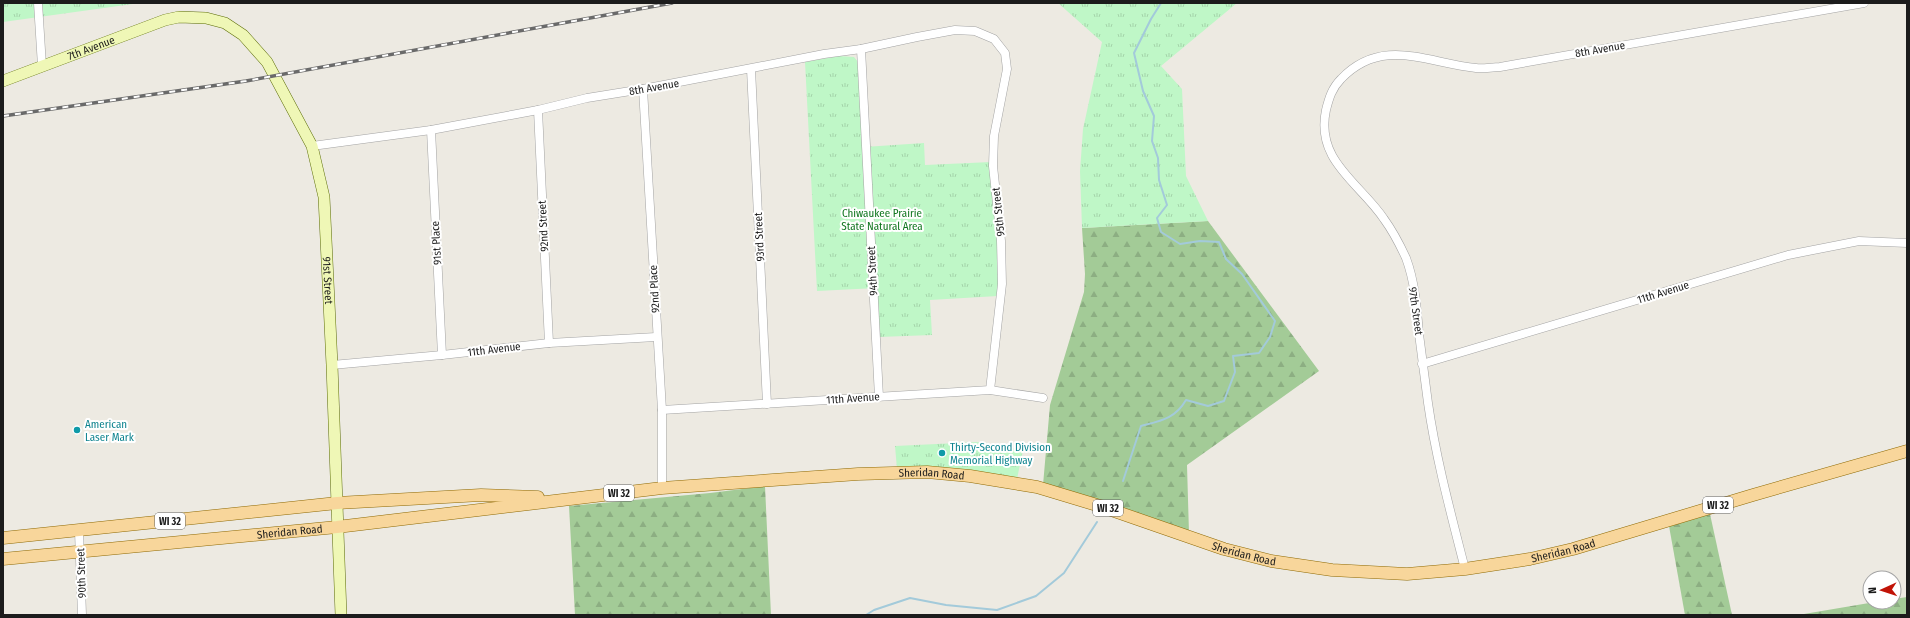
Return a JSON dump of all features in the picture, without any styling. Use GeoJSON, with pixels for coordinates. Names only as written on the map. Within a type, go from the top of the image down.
{"type":"FeatureCollection","features":[{"type":"Feature","properties":{"kind":"main road","name":"Sheridan Road"},"geometry":{"type":"LineString","coordinates":[[3,559],[337,527],[662,488],[858,474],[927,472],[970,476],[1038,487],[1100,506],[1224,549],[1272,561],[1332,570],[1407,574],[1466,569],[1530,559],[1573,549],[1746,497],[1907,452]]}},
{"type":"Feature","properties":{"kind":"main road","name":"Sheridan Road"},"geometry":{"type":"LineString","coordinates":[[3,538],[337,503],[481,495],[575,498]]}},
{"type":"Feature","properties":{"kind":"street"},"geometry":{"type":"LineString","coordinates":[[38,3],[42,66]]}},
{"type":"Feature","properties":{"kind":"street","name":"8th Avenue"},"geometry":{"type":"LineString","coordinates":[[1341,78],[1372,59],[1388,55],[1409,54],[1436,62],[1477,68],[1500,67],[1864,3]]}},
{"type":"Feature","properties":{"kind":"street","name":"7th Avenue"},"geometry":{"type":"LineString","coordinates":[[3,81],[165,20],[179,17]]}},
{"type":"Feature","properties":{"kind":"street","name":"91st Street"},"geometry":{"type":"LineString","coordinates":[[179,17],[206,18],[225,23],[243,35],[267,62],[312,146],[324,197],[341,615]]}},
{"type":"Feature","properties":{"kind":"street","name":"8th Avenue"},"geometry":{"type":"LineString","coordinates":[[312,146],[431,130],[538,110],[587,98],[643,90],[955,30],[975,31],[994,39]]}},
{"type":"Feature","properties":{"kind":"street","name":"95th Street"},"geometry":{"type":"LineString","coordinates":[[990,390],[1002,284],[1001,241],[993,166],[994,136],[1007,69],[1005,53],[994,39]]}},
{"type":"Feature","properties":{"kind":"street","name":"94th Street"},"geometry":{"type":"LineString","coordinates":[[861,49],[879,397]]}},
{"type":"Feature","properties":{"kind":"street","name":"93rd Street"},"geometry":{"type":"LineString","coordinates":[[751,69],[767,404]]}},
{"type":"Feature","properties":{"kind":"street","name":"97th Street"},"geometry":{"type":"LineString","coordinates":[[1341,78],[1333,90],[1328,103],[1324,119],[1326,137],[1331,156],[1384,218],[1406,259],[1415,296],[1422,364],[1435,449],[1466,569]]}},
{"type":"Feature","properties":{"kind":"street","name":"92nd Place"},"geometry":{"type":"LineString","coordinates":[[643,90],[656,337],[662,410],[662,488]]}},
{"type":"Feature","properties":{"kind":"street","name":"92nd Street"},"geometry":{"type":"LineString","coordinates":[[538,110],[549,343]]}},
{"type":"Feature","properties":{"kind":"street","name":"91st Place"},"geometry":{"type":"LineString","coordinates":[[431,130],[442,355]]}},
{"type":"Feature","properties":{"kind":"street","name":"11th Avenue"},"geometry":{"type":"LineString","coordinates":[[1422,364],[1788,255],[1859,241],[1907,243]]}},
{"type":"Feature","properties":{"kind":"street","name":"11th Avenue"},"geometry":{"type":"LineString","coordinates":[[332,365],[549,343],[656,337]]}},
{"type":"Feature","properties":{"kind":"street","name":"11th Avenue"},"geometry":{"type":"LineString","coordinates":[[662,410],[990,390],[1043,398]]}},
{"type":"Feature","properties":{"kind":"street","name":"90th Street"},"geometry":{"type":"LineString","coordinates":[[79,531],[82,615]]}},
{"type":"Feature","properties":{"kind":"green space"},"geometry":{"type":"Polygon","coordinates":[[[3,3],[140,3],[3,22],[3,3]]]}},
{"type":"Feature","properties":{"kind":"green space"},"geometry":{"type":"Polygon","coordinates":[[[1058,3],[1237,3],[1161,66],[1182,89],[1186,176],[1208,221],[1082,228],[1080,171],[1083,129],[1102,42],[1058,3]]]}},
{"type":"Feature","properties":{"kind":"green space","name":"Chiwaukee Prairie State Natural Area"},"geometry":{"type":"Polygon","coordinates":[[[839,56],[854,57],[859,63],[864,147],[924,143],[925,165],[991,162],[999,252],[998,296],[930,300],[932,335],[879,337],[877,288],[817,291],[805,62],[839,56]]]}},
{"type":"Feature","properties":{"kind":"green space"},"geometry":{"type":"Polygon","coordinates":[[[1208,221],[1319,371],[1187,465],[1189,533],[1091,497],[1043,485],[1050,405],[1084,292],[1085,274],[1082,228],[1208,221]]]}},
{"type":"Feature","properties":{"kind":"green space"},"geometry":{"type":"Polygon","coordinates":[[[978,442],[1023,450],[1017,479],[897,469],[895,446],[978,442]]]}},
{"type":"Feature","properties":{"kind":"green space"},"geometry":{"type":"Polygon","coordinates":[[[765,486],[771,615],[575,615],[569,506],[710,493],[765,486]]]}},
{"type":"Feature","properties":{"kind":"green space"},"geometry":{"type":"Polygon","coordinates":[[[1710,514],[1732,615],[1685,615],[1669,526],[1710,514]]]}},
{"type":"Feature","properties":{"kind":"green space"},"geometry":{"type":"Polygon","coordinates":[[[1907,597],[1907,615],[1798,615],[1862,604],[1862,610],[1902,610],[1902,598],[1907,597]]]}},
{"type":"Feature","properties":{"kind":"waterway"},"geometry":{"type":"LineString","coordinates":[[1123,481],[1141,426],[1161,421],[1172,415],[1186,400],[1208,406],[1224,401],[1235,372],[1233,356],[1259,353],[1270,337],[1275,321],[1242,274],[1226,259],[1219,242],[1200,241],[1180,244],[1161,232],[1157,218],[1167,205],[1159,180],[1158,158],[1152,141],[1154,116],[1143,91],[1134,53],[1161,3]]}},
{"type":"Feature","properties":{"kind":"waterway"},"geometry":{"type":"LineString","coordinates":[[866,615],[874,610],[910,598],[946,605],[997,610],[1036,596],[1064,573],[1097,522]]}},
{"type":"Feature","properties":{"kind":"railway"},"geometry":{"type":"LineString","coordinates":[[3,116],[246,81],[672,3]]}},
{"type":"Feature","properties":{"kind":"place","name":"American Laser Mark"},"geometry":{"type":"Point","coordinates":[77,430]}},
{"type":"Feature","properties":{"kind":"place","name":"Thirty-Second Division Memorial Highway"},"geometry":{"type":"Point","coordinates":[942,453]}}]}
